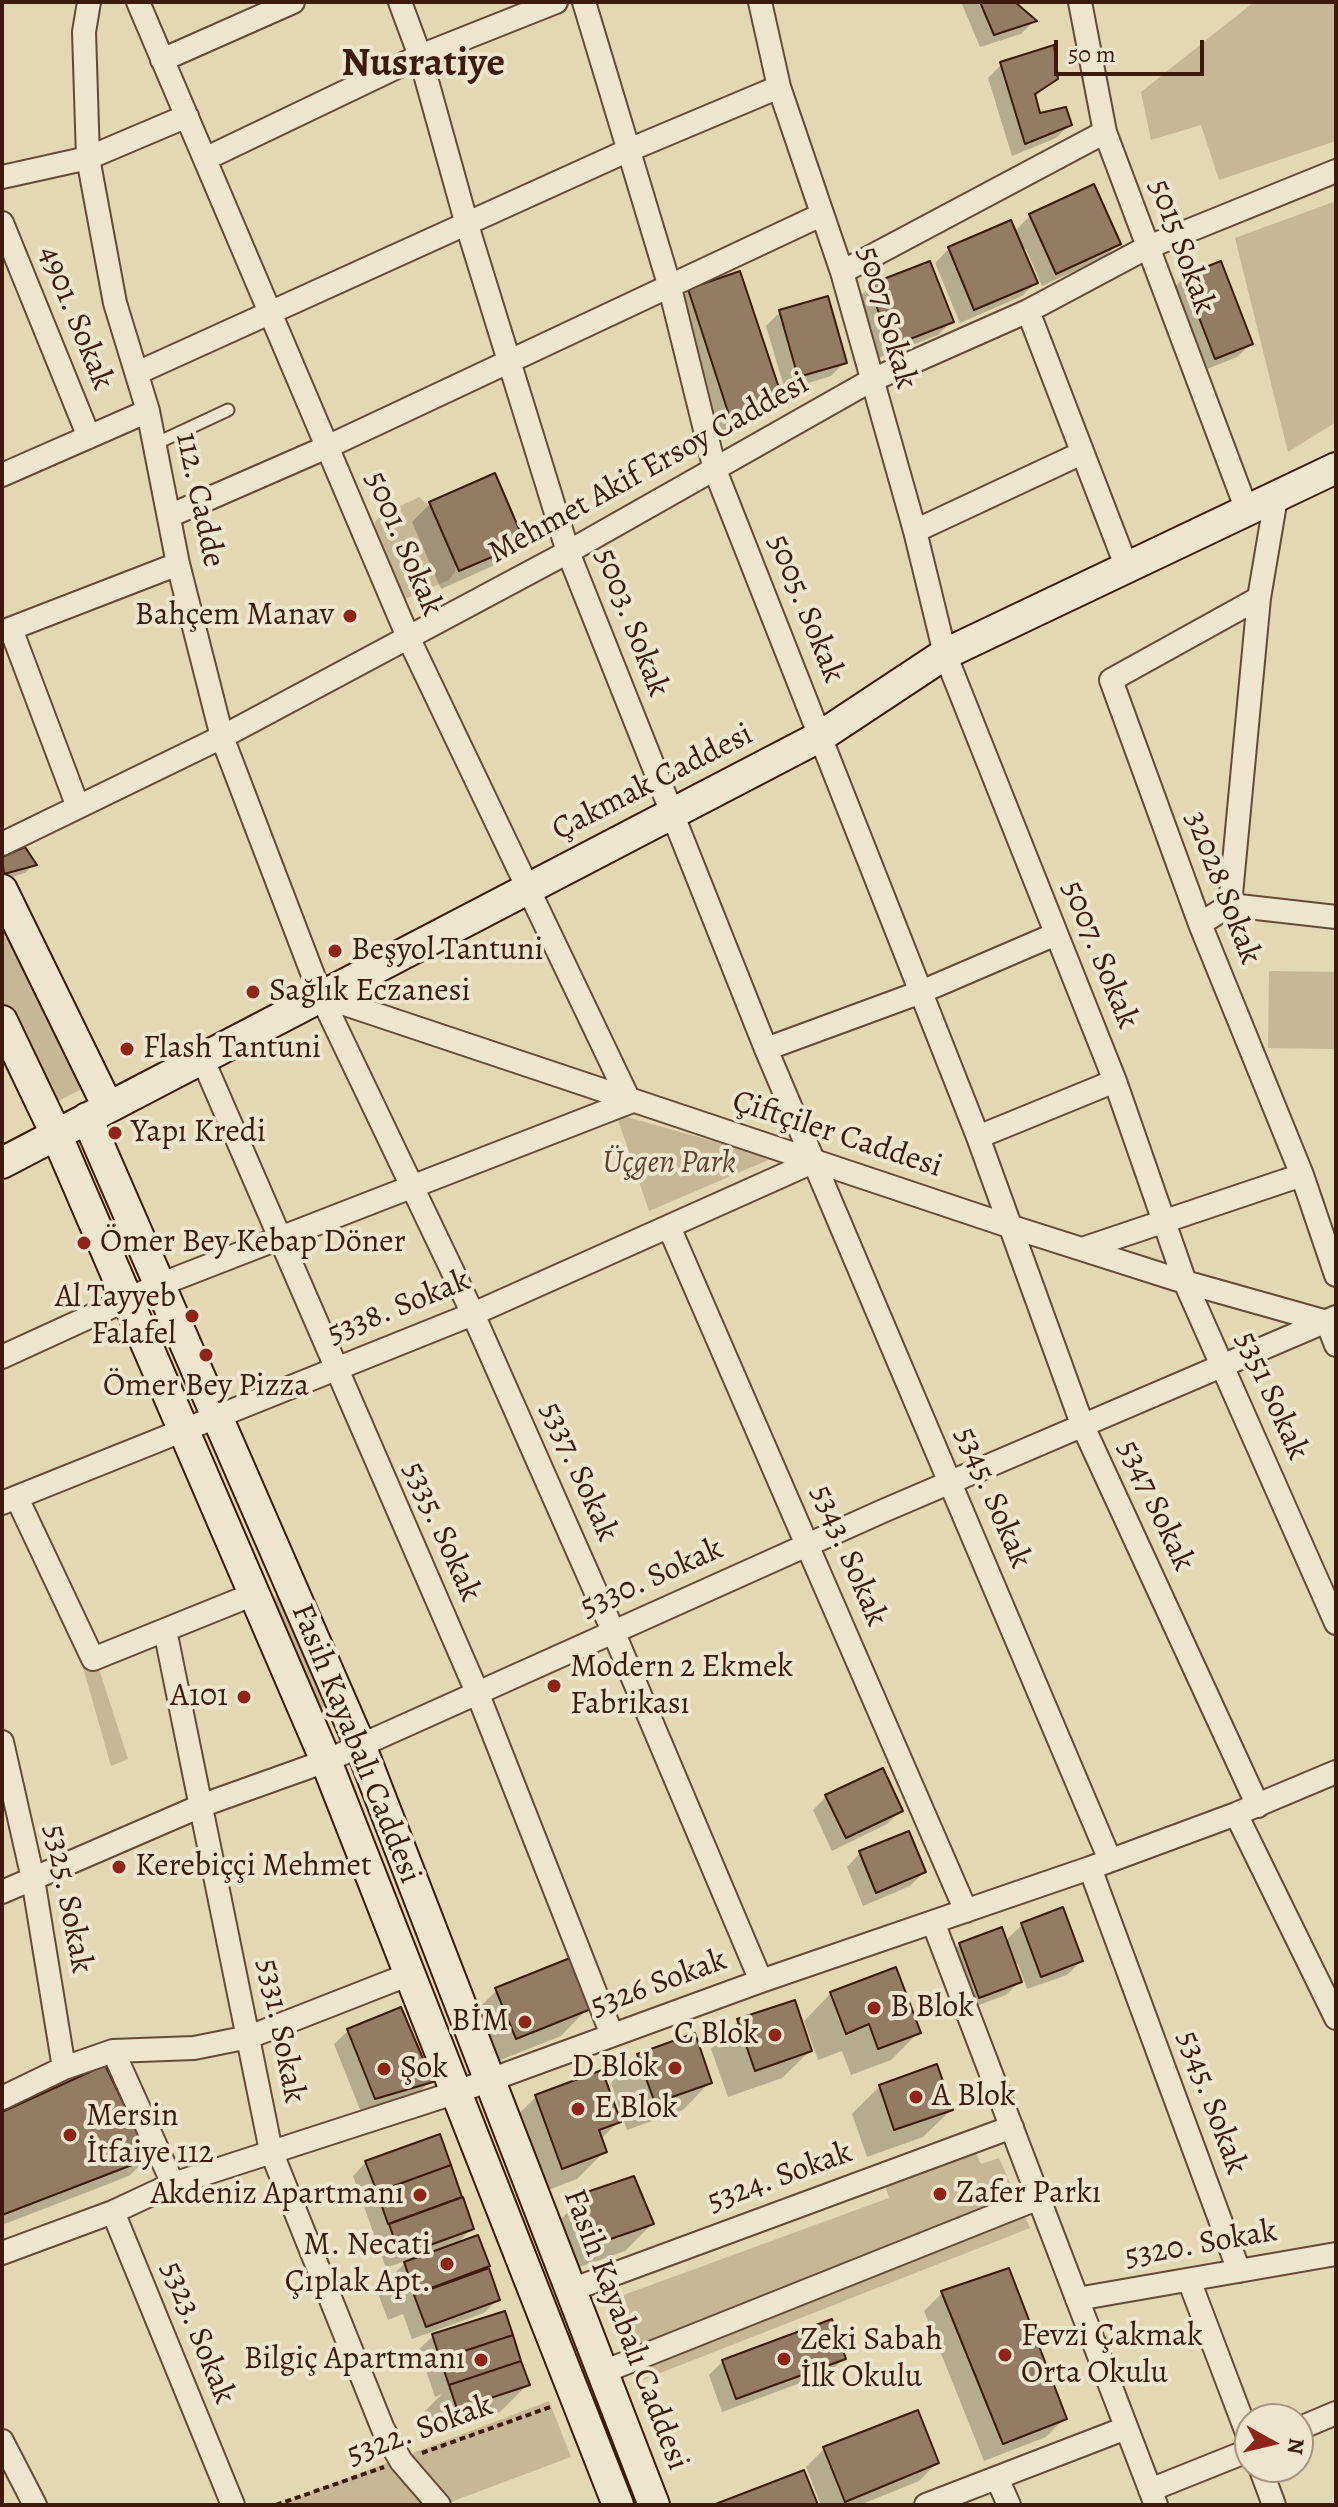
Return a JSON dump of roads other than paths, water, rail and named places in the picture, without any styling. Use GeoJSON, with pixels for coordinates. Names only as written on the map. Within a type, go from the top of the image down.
{"type":"FeatureCollection","features":[{"type":"Feature","properties":{"kind":"street","name":"112. Cadde"},"geometry":{"type":"LineString","coordinates":[[89,2],[84,32],[88,158],[115,303],[148,411],[178,564],[222,737],[321,996]]}},
{"type":"Feature","properties":{"kind":"street","name":"5001. Sokak"},"geometry":{"type":"LineString","coordinates":[[138,2],[408,637],[630,1102]]}},
{"type":"Feature","properties":{"kind":"street"},"geometry":{"type":"LineString","coordinates":[[162,60],[293,2]]}},
{"type":"Feature","properties":{"kind":"street","name":"5003. Sokak"},"geometry":{"type":"LineString","coordinates":[[400,2],[420,56],[467,225],[568,552],[766,1049],[815,1161]]}},
{"type":"Feature","properties":{"kind":"street"},"geometry":{"type":"LineString","coordinates":[[205,159],[420,56],[556,2]]}},
{"type":"Feature","properties":{"kind":"street","name":"5005. Sokak"},"geometry":{"type":"LineString","coordinates":[[584,2],[669,284],[715,470],[978,1137],[1009,1226]]}},
{"type":"Feature","properties":{"kind":"street","name":"5007 Sokak"},"geometry":{"type":"LineString","coordinates":[[760,2],[779,87],[842,272],[870,381],[915,531],[945,654]]}},
{"type":"Feature","properties":{"kind":"street","name":"5015 Sokak"},"geometry":{"type":"LineString","coordinates":[[1080,2],[1105,132],[1246,508]]}},
{"type":"Feature","properties":{"kind":"street"},"geometry":{"type":"LineString","coordinates":[[137,373],[629,150],[779,87]]}},
{"type":"Feature","properties":{"kind":"street"},"geometry":{"type":"LineString","coordinates":[[2,177],[88,158],[187,116]]}},
{"type":"Feature","properties":{"kind":"street"},"geometry":{"type":"LineString","coordinates":[[842,272],[1105,132]]}},
{"type":"Feature","properties":{"kind":"street","name":"Mehmet Akif Ersoy Caddesi"},"geometry":{"type":"LineString","coordinates":[[2,844],[222,737],[568,552],[870,381],[1028,311],[1146,248],[1336,171]]}},
{"type":"Feature","properties":{"kind":"street"},"geometry":{"type":"LineString","coordinates":[[169,516],[327,447],[821,215]]}},
{"type":"Feature","properties":{"kind":"street","name":"4901. Sokak"},"geometry":{"type":"LineString","coordinates":[[2,223],[89,437]]}},
{"type":"Feature","properties":{"kind":"street"},"geometry":{"type":"LineString","coordinates":[[2,282],[23,273]]}},
{"type":"Feature","properties":{"kind":"street"},"geometry":{"type":"LineString","coordinates":[[1028,311],[1127,568]]}},
{"type":"Feature","properties":{"kind":"street"},"geometry":{"type":"LineString","coordinates":[[2,475],[148,411]]}},
{"type":"Feature","properties":{"kind":"street"},"geometry":{"type":"LineString","coordinates":[[915,531],[1082,453]]}},
{"type":"Feature","properties":{"kind":"street","name":"Çakmak Caddesi"},"geometry":{"type":"LineString","coordinates":[[2,1163],[821,736],[945,654],[1246,508],[1276,498],[1336,468]]}},
{"type":"Feature","properties":{"kind":"street"},"geometry":{"type":"LineString","coordinates":[[1230,905],[1259,598],[1276,498]]}},
{"type":"Feature","properties":{"kind":"street"},"geometry":{"type":"LineString","coordinates":[[78,807],[6,631],[178,564]]}},
{"type":"Feature","properties":{"kind":"street","name":"32028 Sokak"},"geometry":{"type":"LineString","coordinates":[[1259,598],[1111,680],[1200,924],[1302,1175],[1336,1275]]}},
{"type":"Feature","properties":{"kind":"street","name":"5007. Sokak"},"geometry":{"type":"LineString","coordinates":[[945,654],[1115,1081],[1185,1282]]}},
{"type":"Feature","properties":{"kind":"street","name":"Fasih Kayabalı Caddesi"},"geometry":{"type":"LineString","coordinates":[[2,890],[97,1113],[159,1285],[360,1745],[654,2505]]}},
{"type":"Feature","properties":{"kind":"street"},"geometry":{"type":"LineString","coordinates":[[1200,924],[1230,905],[1336,917]]}},
{"type":"Feature","properties":{"kind":"street"},"geometry":{"type":"LineString","coordinates":[[766,1049],[921,992],[1056,934]]}},
{"type":"Feature","properties":{"kind":"street","name":"Çiftçiler Caddesi"},"geometry":{"type":"LineString","coordinates":[[321,996],[630,1102],[1009,1226],[1185,1282],[1331,1319]]}},
{"type":"Feature","properties":{"kind":"street","name":"5337. Sokak"},"geometry":{"type":"LineString","coordinates":[[321,996],[473,1314],[613,1631],[761,1981]]}},
{"type":"Feature","properties":{"kind":"street","name":"Fasih Kayabalı Caddesi"},"geometry":{"type":"LineString","coordinates":[[2,1021],[56,1134],[326,1761],[618,2505]]}},
{"type":"Feature","properties":{"kind":"street","name":"5335. Sokak"},"geometry":{"type":"LineString","coordinates":[[202,1058],[477,1692],[612,2035]]}},
{"type":"Feature","properties":{"kind":"street"},"geometry":{"type":"LineString","coordinates":[[978,1137],[1115,1081]]}},
{"type":"Feature","properties":{"kind":"street"},"geometry":{"type":"LineString","coordinates":[[2,1357],[128,1302],[159,1285],[410,1184],[630,1102]]}},
{"type":"Feature","properties":{"kind":"street","name":"5338. Sokak"},"geometry":{"type":"LineString","coordinates":[[10,1500],[473,1314],[815,1161]]}},
{"type":"Feature","properties":{"kind":"street","name":"5345. Sokak"},"geometry":{"type":"LineString","coordinates":[[815,1161],[951,1482],[1100,1864],[1239,2271]]}},
{"type":"Feature","properties":{"kind":"street"},"geometry":{"type":"LineString","coordinates":[[1082,1249],[1302,1175]]}},
{"type":"Feature","properties":{"kind":"street","name":"5347 Sokak"},"geometry":{"type":"LineString","coordinates":[[1009,1226],[1082,1424],[1258,1806]]}},
{"type":"Feature","properties":{"kind":"street","name":"5343. Sokak"},"geometry":{"type":"LineString","coordinates":[[669,1227],[966,1911]]}},
{"type":"Feature","properties":{"kind":"street","name":"5351 Sokak"},"geometry":{"type":"LineString","coordinates":[[1185,1282],[1336,1623]]}},
{"type":"Feature","properties":{"kind":"street"},"geometry":{"type":"LineString","coordinates":[[1331,1319],[1336,1345]]}},
{"type":"Feature","properties":{"kind":"street","name":"5330. Sokak"},"geometry":{"type":"LineString","coordinates":[[2,1892],[203,1805],[326,1761],[808,1544],[1331,1319]]}},
{"type":"Feature","properties":{"kind":"street"},"geometry":{"type":"LineString","coordinates":[[10,1500],[93,1659],[254,1594]]}},
{"type":"Feature","properties":{"kind":"street","name":"5331. Sokak"},"geometry":{"type":"LineString","coordinates":[[165,1630],[271,2151],[383,2429],[401,2461],[439,2505]]}},
{"type":"Feature","properties":{"kind":"street","name":"5325. Sokak"},"geometry":{"type":"LineString","coordinates":[[2,1742],[33,1879],[64,2068]]}},
{"type":"Feature","properties":{"kind":"street","name":"5326 Sokak"},"geometry":{"type":"LineString","coordinates":[[2,2253],[113,2212],[173,2184],[457,2092],[761,1981],[1100,1864],[1258,1806],[1336,1772]]}},
{"type":"Feature","properties":{"kind":"street"},"geometry":{"type":"LineString","coordinates":[[1236,1814],[1336,2018]]}},
{"type":"Feature","properties":{"kind":"street"},"geometry":{"type":"LineString","coordinates":[[933,1922],[1153,2498],[1234,2458]]}},
{"type":"Feature","properties":{"kind":"street"},"geometry":{"type":"LineString","coordinates":[[2,2098],[64,2068],[113,2051],[194,2048],[249,2037],[410,1974]]}},
{"type":"Feature","properties":{"kind":"street"},"geometry":{"type":"LineString","coordinates":[[113,2051],[173,2184]]}},
{"type":"Feature","properties":{"kind":"street","name":"5324. Sokak"},"geometry":{"type":"LineString","coordinates":[[571,2290],[1012,2127]]}},
{"type":"Feature","properties":{"kind":"street"},"geometry":{"type":"LineString","coordinates":[[603,2372],[1039,2198]]}},
{"type":"Feature","properties":{"kind":"street","name":"5323. Sokak"},"geometry":{"type":"LineString","coordinates":[[113,2212],[233,2505]]}},
{"type":"Feature","properties":{"kind":"street","name":"5320. Sokak"},"geometry":{"type":"LineString","coordinates":[[1077,2299],[1336,2254]]}},
{"type":"Feature","properties":{"kind":"street"},"geometry":{"type":"LineString","coordinates":[[1189,2280],[1236,2403]]}},
{"type":"Feature","properties":{"kind":"street"},"geometry":{"type":"LineString","coordinates":[[1314,2422],[1336,2413]]}},
{"type":"Feature","properties":{"kind":"street"},"geometry":{"type":"LineString","coordinates":[[926,2505],[1126,2428]]}},
{"type":"Feature","properties":{"kind":"street"},"geometry":{"type":"LineString","coordinates":[[2,2441],[35,2505]]}},
{"type":"Feature","properties":{"kind":"street"},"geometry":{"type":"LineString","coordinates":[[997,2478],[1009,2505]]}},
{"type":"Feature","properties":{"kind":"street"},"geometry":{"type":"LineString","coordinates":[[1266,2483],[1274,2505]]}},
{"type":"Feature","properties":{"kind":"lane"},"geometry":{"type":"LineString","coordinates":[[155,444],[228,410]]}},
{"type":"Feature","properties":{"kind":"place","name":"Bahçem Manav"},"geometry":{"type":"Point","coordinates":[350,616]}},
{"type":"Feature","properties":{"kind":"place","name":"Beşyol Tantuni"},"geometry":{"type":"Point","coordinates":[335,951]}},
{"type":"Feature","properties":{"kind":"place","name":"Sağlık Eczanesi"},"geometry":{"type":"Point","coordinates":[253,992]}},
{"type":"Feature","properties":{"kind":"place","name":"Flash Tantuni"},"geometry":{"type":"Point","coordinates":[127,1049]}},
{"type":"Feature","properties":{"kind":"place","name":"Yapı Kredi"},"geometry":{"type":"Point","coordinates":[115,1133]}},
{"type":"Feature","properties":{"kind":"place","name":"Ömer Bey Kebap Döner"},"geometry":{"type":"Point","coordinates":[84,1243]}},
{"type":"Feature","properties":{"kind":"place","name":"Al Tayyeb Falafel"},"geometry":{"type":"Point","coordinates":[192,1316]}},
{"type":"Feature","properties":{"kind":"place","name":"Ömer Bey Pizza"},"geometry":{"type":"Point","coordinates":[206,1355]}},
{"type":"Feature","properties":{"kind":"place","name":"Modern 2 Ekmek Fabrikası"},"geometry":{"type":"Point","coordinates":[554,1686]}},
{"type":"Feature","properties":{"kind":"place","name":"A101"},"geometry":{"type":"Point","coordinates":[244,1697]}},
{"type":"Feature","properties":{"kind":"place","name":"Kerebiççi Mehmet"},"geometry":{"type":"Point","coordinates":[119,1867]}},
{"type":"Feature","properties":{"kind":"place","name":"B Blok"},"geometry":{"type":"Point","coordinates":[874,2008]}},
{"type":"Feature","properties":{"kind":"place","name":"BİM"},"geometry":{"type":"Point","coordinates":[525,2022]}},
{"type":"Feature","properties":{"kind":"place","name":"C Blok"},"geometry":{"type":"Point","coordinates":[775,2035]}},
{"type":"Feature","properties":{"kind":"place","name":"D Blok"},"geometry":{"type":"Point","coordinates":[675,2068]}},
{"type":"Feature","properties":{"kind":"place","name":"Şok"},"geometry":{"type":"Point","coordinates":[384,2069]}},
{"type":"Feature","properties":{"kind":"place","name":"A Blok"},"geometry":{"type":"Point","coordinates":[916,2097]}},
{"type":"Feature","properties":{"kind":"place","name":"E Blok"},"geometry":{"type":"Point","coordinates":[578,2109]}},
{"type":"Feature","properties":{"kind":"place","name":"Mersin İtfaiye 112"},"geometry":{"type":"Point","coordinates":[70,2135]}},
{"type":"Feature","properties":{"kind":"place","name":"Zafer Parkı"},"geometry":{"type":"Point","coordinates":[940,2194]}},
{"type":"Feature","properties":{"kind":"place","name":"Akdeniz Apartmanı"},"geometry":{"type":"Point","coordinates":[420,2195]}},
{"type":"Feature","properties":{"kind":"place","name":"M. Necati Çıplak Apt."},"geometry":{"type":"Point","coordinates":[447,2264]}},
{"type":"Feature","properties":{"kind":"place","name":"Fevzi Çakmak Orta Okulu"},"geometry":{"type":"Point","coordinates":[1005,2355]}},
{"type":"Feature","properties":{"kind":"place","name":"Zeki Sabah İlk Okulu"},"geometry":{"type":"Point","coordinates":[784,2359]}},
{"type":"Feature","properties":{"kind":"place","name":"Bilgiç Apartmanı"},"geometry":{"type":"Point","coordinates":[481,2360]}},
{"type":"Feature","properties":{"kind":"district","name":"Nusratiye"},"geometry":{"type":"Point","coordinates":[423,65]}},
{"type":"Feature","properties":{"kind":"park label","name":"Üçgen Park"},"geometry":{"type":"Point","coordinates":[669,1164]}}]}
